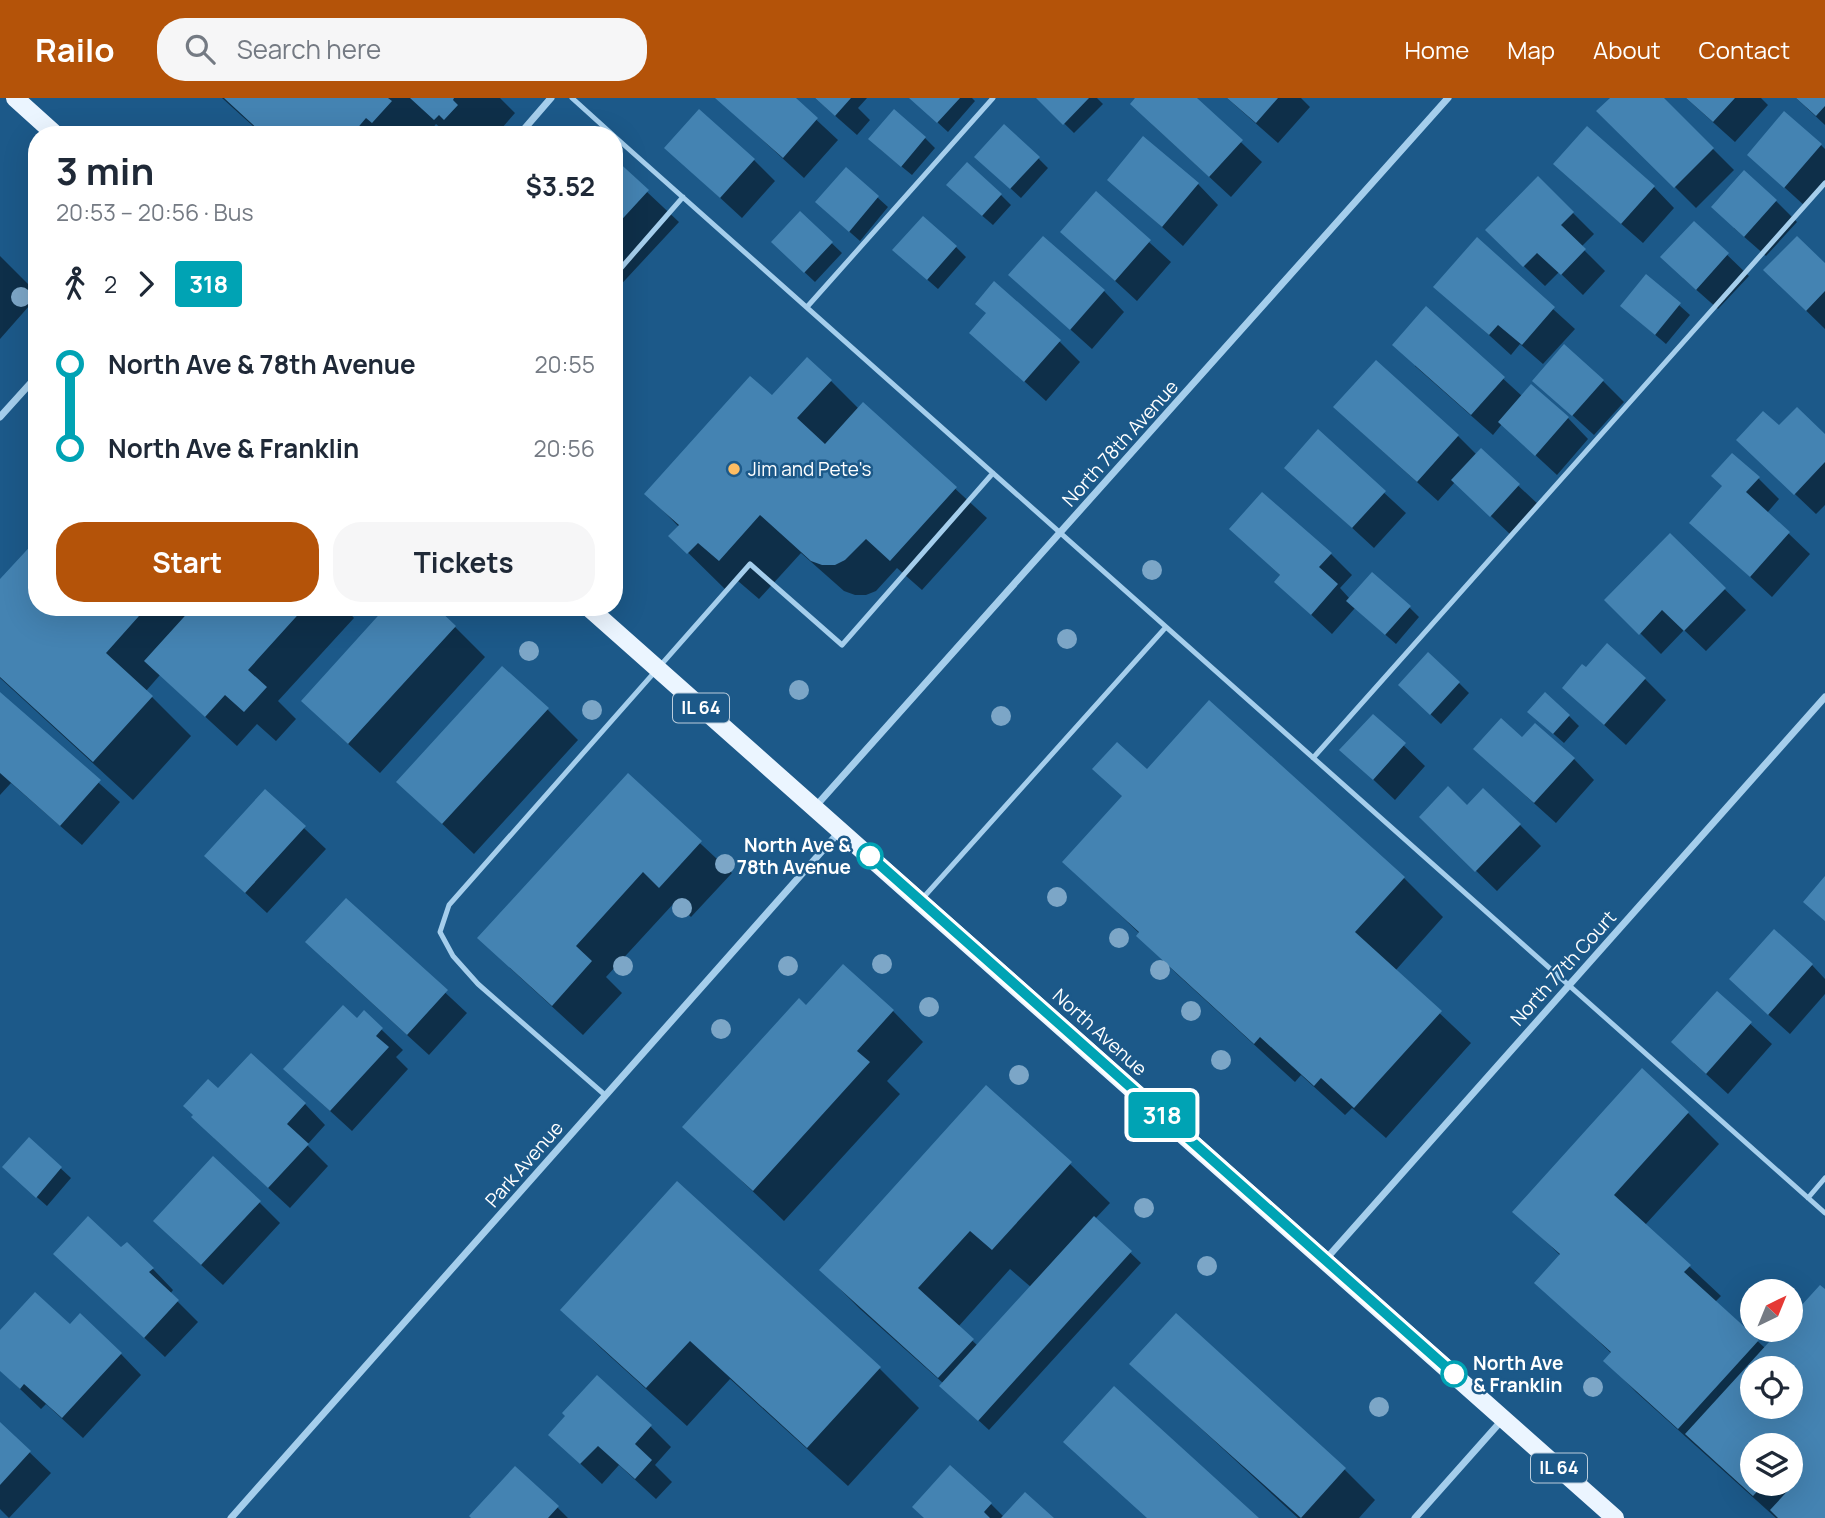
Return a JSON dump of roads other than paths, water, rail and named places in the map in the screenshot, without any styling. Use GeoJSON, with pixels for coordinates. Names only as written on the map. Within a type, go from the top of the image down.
{"type":"FeatureCollection","features":[{"type":"Feature","properties":{"kind":"main road"},"geometry":{"type":"LineString","coordinates":[[15,98],[46,126]]}},
{"type":"Feature","properties":{"kind":"main road","name":"North Avenue"},"geometry":{"type":"LineString","coordinates":[[597,616],[1615,1518]]}},
{"type":"Feature","properties":{"kind":"street"},"geometry":{"type":"LineString","coordinates":[[527,126],[551,98]]}},
{"type":"Feature","properties":{"kind":"street","name":"North 78th Avenue"},"geometry":{"type":"LineString","coordinates":[[814,808],[1448,98]]}},
{"type":"Feature","properties":{"kind":"street"},"geometry":{"type":"LineString","coordinates":[[0,417],[28,386]]}},
{"type":"Feature","properties":{"kind":"street","name":"North 77th Court"},"geometry":{"type":"LineString","coordinates":[[1325,1259],[1825,697]]}},
{"type":"Feature","properties":{"kind":"street","name":"Park Avenue"},"geometry":{"type":"LineString","coordinates":[[231,1518],[840,830]]}},
{"type":"Feature","properties":{"kind":"street"},"geometry":{"type":"LineString","coordinates":[[1415,1518],[1503,1419]]}},
{"type":"Feature","properties":{"kind":"lane"},"geometry":{"type":"LineString","coordinates":[[572,98],[604,126]]}},
{"type":"Feature","properties":{"kind":"lane"},"geometry":{"type":"LineString","coordinates":[[807,307],[993,98]]}},
{"type":"Feature","properties":{"kind":"lane"},"geometry":{"type":"LineString","coordinates":[[623,143],[1825,1213]]}},
{"type":"Feature","properties":{"kind":"lane"},"geometry":{"type":"LineString","coordinates":[[1313,758],[1825,183]]}},
{"type":"Feature","properties":{"kind":"lane"},"geometry":{"type":"LineString","coordinates":[[623,266],[684,197]]}},
{"type":"Feature","properties":{"kind":"lane"},"geometry":{"type":"LineString","coordinates":[[605,1095],[478,984],[453,956],[440,932],[449,905],[750,564],[842,645],[993,472]]}},
{"type":"Feature","properties":{"kind":"lane"},"geometry":{"type":"LineString","coordinates":[[920,901],[1166,627]]}},
{"type":"Feature","properties":{"kind":"lane"},"geometry":{"type":"LineString","coordinates":[[1808,1198],[1825,1178]]}},
{"type":"Feature","properties":{"kind":"place","name":"Jim and Pete's"},"geometry":{"type":"Point","coordinates":[734,469]}},
{"type":"Feature","properties":{"kind":"place","name":"North Ave & 78th Avenue"},"geometry":{"type":"Point","coordinates":[870,856]}},
{"type":"Feature","properties":{"kind":"place","name":"North Ave & Franklin"},"geometry":{"type":"Point","coordinates":[1454,1374]}}]}
